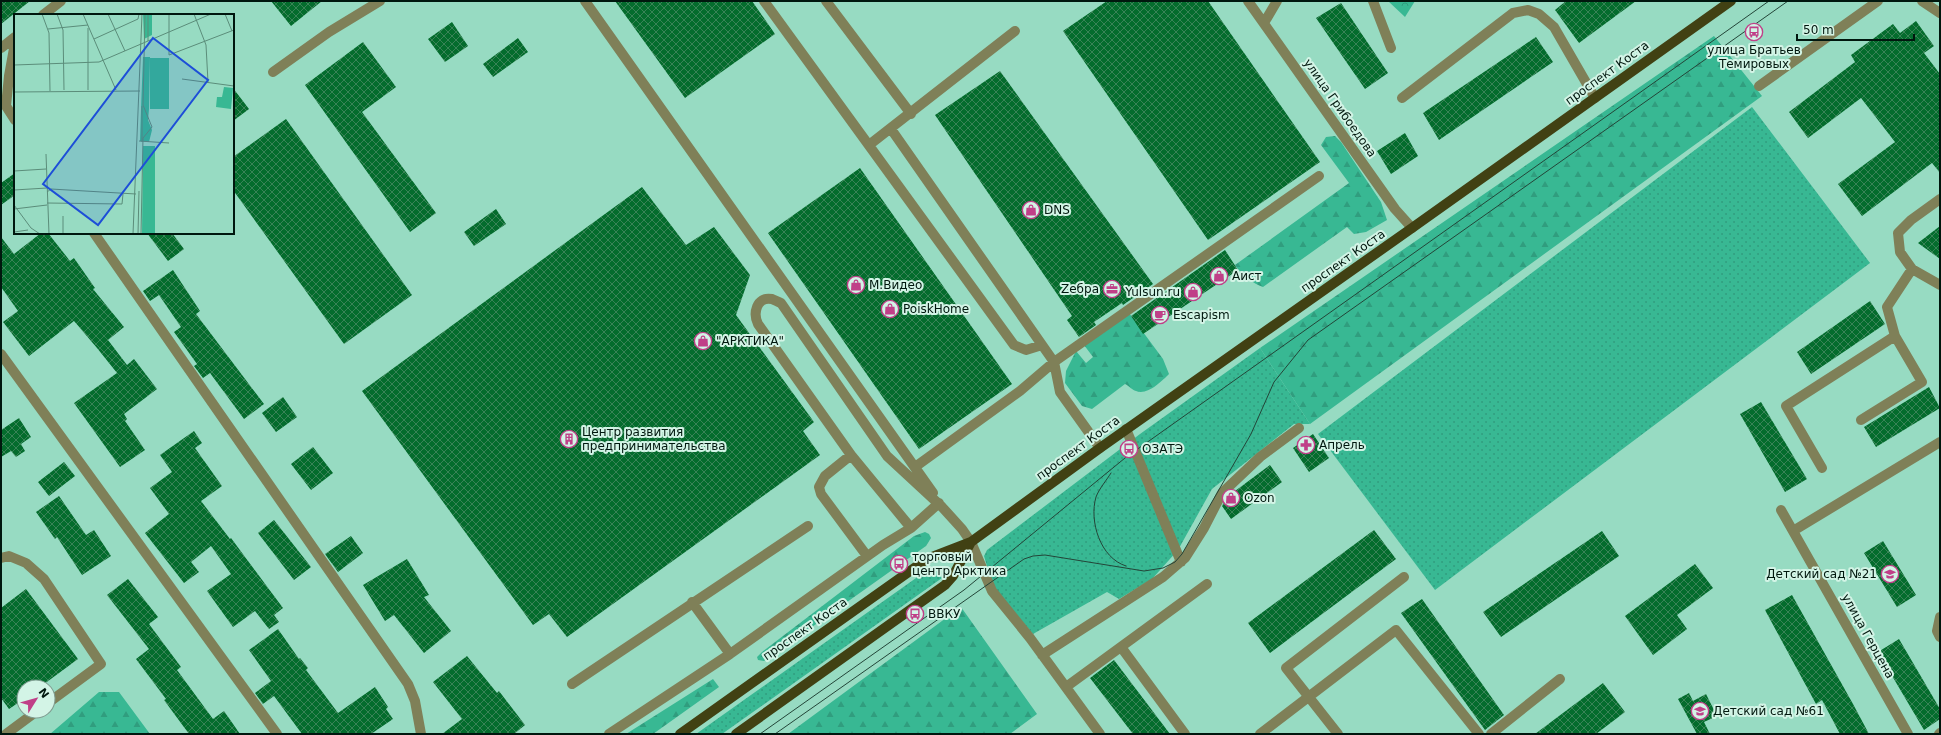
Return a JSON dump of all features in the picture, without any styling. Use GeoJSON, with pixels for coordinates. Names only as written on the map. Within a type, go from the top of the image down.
{"type":"FeatureCollection","features":[{"type":"Feature","properties":{"kind":"main road","name":"проспект Коста"},"geometry":{"type":"LineString","coordinates":[[680,734],[927,559],[971,542],[1126,429],[1731,1]]}},
{"type":"Feature","properties":{"kind":"main road","name":"проспект Коста"},"geometry":{"type":"LineString","coordinates":[[736,734],[945,584],[953,576],[971,542]]}},
{"type":"Feature","properties":{"kind":"street"},"geometry":{"type":"LineString","coordinates":[[44,14],[61,1]]}},
{"type":"Feature","properties":{"kind":"street"},"geometry":{"type":"LineString","coordinates":[[273,72],[329,32],[380,1]]}},
{"type":"Feature","properties":{"kind":"street"},"geometry":{"type":"LineString","coordinates":[[585,1],[930,488],[939,504]]}},
{"type":"Feature","properties":{"kind":"street"},"geometry":{"type":"LineString","coordinates":[[764,1],[1014,345],[1026,350],[1042,345]]}},
{"type":"Feature","properties":{"kind":"street"},"geometry":{"type":"LineString","coordinates":[[826,1],[911,114]]}},
{"type":"Feature","properties":{"kind":"street","name":"улица Грибоедова"},"geometry":{"type":"LineString","coordinates":[[1248,1],[1395,210],[1412,228]]}},
{"type":"Feature","properties":{"kind":"street"},"geometry":{"type":"LineString","coordinates":[[1264,23],[1277,1]]}},
{"type":"Feature","properties":{"kind":"street"},"geometry":{"type":"LineString","coordinates":[[1372,1],[1391,48]]}},
{"type":"Feature","properties":{"kind":"street"},"geometry":{"type":"LineString","coordinates":[[1759,86],[1878,1]]}},
{"type":"Feature","properties":{"kind":"street"},"geometry":{"type":"LineString","coordinates":[[1922,1],[1940,12]]}},
{"type":"Feature","properties":{"kind":"street"},"geometry":{"type":"LineString","coordinates":[[1402,98],[1513,13],[1528,10],[1539,14],[1554,27],[1595,98]]}},
{"type":"Feature","properties":{"kind":"street"},"geometry":{"type":"LineString","coordinates":[[869,145],[1015,32]]}},
{"type":"Feature","properties":{"kind":"street"},"geometry":{"type":"LineString","coordinates":[[1,48],[14,38]]}},
{"type":"Feature","properties":{"kind":"street"},"geometry":{"type":"LineString","coordinates":[[14,48],[3,105],[14,119]]}},
{"type":"Feature","properties":{"kind":"street"},"geometry":{"type":"LineString","coordinates":[[891,129],[1054,362],[1060,392],[1100,448]]}},
{"type":"Feature","properties":{"kind":"street"},"geometry":{"type":"LineString","coordinates":[[914,467],[1020,391],[1054,362],[1319,176]]}},
{"type":"Feature","properties":{"kind":"street"},"geometry":{"type":"LineString","coordinates":[[1940,199],[1911,220],[1898,233],[1900,252],[1912,269],[1940,285]]}},
{"type":"Feature","properties":{"kind":"street"},"geometry":{"type":"LineString","coordinates":[[95,234],[408,684],[414,701],[421,734]]}},
{"type":"Feature","properties":{"kind":"street"},"geometry":{"type":"LineString","coordinates":[[1861,420],[1922,382],[1895,336],[1887,307],[1912,269]]}},
{"type":"Feature","properties":{"kind":"street"},"geometry":{"type":"LineString","coordinates":[[911,528],[852,455],[758,324],[754,317],[755,308],[761,301],[770,299],[781,303],[887,456],[939,504],[971,542],[992,592],[1042,655],[1100,734]]}},
{"type":"Feature","properties":{"kind":"street"},"geometry":{"type":"LineString","coordinates":[[1822,468],[1786,406],[1895,336]]}},
{"type":"Feature","properties":{"kind":"street"},"geometry":{"type":"LineString","coordinates":[[1,354],[277,734]]}},
{"type":"Feature","properties":{"kind":"street"},"geometry":{"type":"LineString","coordinates":[[1042,655],[1163,577],[1181,562],[1204,528],[1222,493],[1260,457],[1299,428]]}},
{"type":"Feature","properties":{"kind":"street"},"geometry":{"type":"LineString","coordinates":[[1126,429],[1181,562]]}},
{"type":"Feature","properties":{"kind":"street"},"geometry":{"type":"LineString","coordinates":[[1793,531],[1940,442]]}},
{"type":"Feature","properties":{"kind":"street"},"geometry":{"type":"LineString","coordinates":[[852,455],[825,476],[819,487],[821,494],[867,556]]}},
{"type":"Feature","properties":{"kind":"street"},"geometry":{"type":"LineString","coordinates":[[608,734],[730,654],[867,556],[911,528],[939,504]]}},
{"type":"Feature","properties":{"kind":"street","name":"улица Герцена"},"geometry":{"type":"LineString","coordinates":[[1781,510],[1908,734]]}},
{"type":"Feature","properties":{"kind":"street"},"geometry":{"type":"LineString","coordinates":[[572,684],[692,602],[808,526]]}},
{"type":"Feature","properties":{"kind":"street"},"geometry":{"type":"LineString","coordinates":[[1,558],[9,556],[26,563],[44,579],[101,664],[56,697]]}},
{"type":"Feature","properties":{"kind":"street"},"geometry":{"type":"LineString","coordinates":[[1338,734],[1286,668],[1404,578]]}},
{"type":"Feature","properties":{"kind":"street"},"geometry":{"type":"LineString","coordinates":[[1066,687],[1207,584]]}},
{"type":"Feature","properties":{"kind":"street"},"geometry":{"type":"LineString","coordinates":[[692,602],[730,654]]}},
{"type":"Feature","properties":{"kind":"street"},"geometry":{"type":"LineString","coordinates":[[1940,617],[1937,631],[1940,637]]}},
{"type":"Feature","properties":{"kind":"street"},"geometry":{"type":"LineString","coordinates":[[1260,734],[1396,630],[1479,734]]}},
{"type":"Feature","properties":{"kind":"street"},"geometry":{"type":"LineString","coordinates":[[1121,647],[1185,734]]}},
{"type":"Feature","properties":{"kind":"street"},"geometry":{"type":"LineString","coordinates":[[1491,734],[1560,679]]}},
{"type":"Feature","properties":{"kind":"street"},"geometry":{"type":"LineString","coordinates":[[6,734],[26,719]]}},
{"type":"Feature","properties":{"kind":"green space"},"geometry":{"type":"Polygon","coordinates":[[[1388,1],[1415,1],[1405,17],[1388,1]]]}},
{"type":"Feature","properties":{"kind":"green space"},"geometry":{"type":"Polygon","coordinates":[[[1714,36],[1762,96],[1310,424],[1260,348],[1714,36]]]}},
{"type":"Feature","properties":{"kind":"green space"},"geometry":{"type":"Polygon","coordinates":[[[1752,107],[1870,263],[1435,590],[1318,434],[1752,107]]]}},
{"type":"Feature","properties":{"kind":"green space"},"geometry":{"type":"Polygon","coordinates":[[[1335,136],[1341,142],[1381,202],[1387,220],[1366,232],[1354,234],[1347,227],[1263,287],[1255,284],[1235,265],[1349,183],[1321,145],[1326,137],[1335,136]]]}},
{"type":"Feature","properties":{"kind":"green space"},"geometry":{"type":"Polygon","coordinates":[[[1129,313],[1163,359],[1169,374],[1149,390],[1140,392],[1125,384],[1092,409],[1082,406],[1065,383],[1066,371],[1076,351],[1086,363],[1093,357],[1084,345],[1129,313]]]}},
{"type":"Feature","properties":{"kind":"green space"},"geometry":{"type":"Polygon","coordinates":[[[1260,348],[1310,424],[1294,424],[1212,489],[1178,550],[1152,579],[1119,599],[1107,592],[1033,634],[998,593],[991,580],[984,556],[987,550],[1140,434],[1260,348]]]}},
{"type":"Feature","properties":{"kind":"green space"},"geometry":{"type":"Polygon","coordinates":[[[925,532],[929,534],[931,538],[926,546],[764,661],[758,660],[757,657],[762,652],[914,536],[925,532]]]}},
{"type":"Feature","properties":{"kind":"green space"},"geometry":{"type":"Polygon","coordinates":[[[933,566],[942,578],[722,734],[696,734],[933,566]]]}},
{"type":"Feature","properties":{"kind":"green space"},"geometry":{"type":"Polygon","coordinates":[[[961,607],[1037,714],[1010,734],[788,734],[961,607]]]}},
{"type":"Feature","properties":{"kind":"green space"},"geometry":{"type":"Polygon","coordinates":[[[713,679],[719,687],[653,734],[626,734],[713,679]]]}},
{"type":"Feature","properties":{"kind":"green space"},"geometry":{"type":"Polygon","coordinates":[[[99,692],[119,692],[150,734],[50,734],[99,692]]]}},
{"type":"Feature","properties":{"kind":"building"},"geometry":{"type":"Polygon","coordinates":[[[1,1],[30,1],[1,24],[1,1]]]}},
{"type":"Feature","properties":{"kind":"building"},"geometry":{"type":"Polygon","coordinates":[[[271,1],[322,1],[291,26],[271,1]]]}},
{"type":"Feature","properties":{"kind":"building"},"geometry":{"type":"Polygon","coordinates":[[[615,1],[752,1],[775,34],[685,98],[615,1]]]}},
{"type":"Feature","properties":{"kind":"building"},"geometry":{"type":"Polygon","coordinates":[[[1107,1],[1208,1],[1320,162],[1208,240],[1063,31],[1107,1]]]}},
{"type":"Feature","properties":{"kind":"building"},"geometry":{"type":"Polygon","coordinates":[[[1566,1],[1636,1],[1579,43],[1555,10],[1566,1]]]}},
{"type":"Feature","properties":{"kind":"building"},"geometry":{"type":"Polygon","coordinates":[[[1341,3],[1388,73],[1365,89],[1316,18],[1341,3]]]}},
{"type":"Feature","properties":{"kind":"building"},"geometry":{"type":"Polygon","coordinates":[[[1916,21],[1934,46],[1924,53],[1940,74],[1940,173],[1932,163],[1862,216],[1838,184],[1895,142],[1861,98],[1808,138],[1789,112],[1855,62],[1851,55],[1893,24],[1900,33],[1916,21]]]}},
{"type":"Feature","properties":{"kind":"building"},"geometry":{"type":"Polygon","coordinates":[[[452,22],[468,46],[445,62],[428,39],[452,22]]]}},
{"type":"Feature","properties":{"kind":"building"},"geometry":{"type":"Polygon","coordinates":[[[1536,37],[1553,62],[1439,140],[1423,113],[1536,37]]]}},
{"type":"Feature","properties":{"kind":"building"},"geometry":{"type":"Polygon","coordinates":[[[518,38],[528,52],[493,77],[483,64],[518,38]]]}},
{"type":"Feature","properties":{"kind":"building"},"geometry":{"type":"Polygon","coordinates":[[[363,42],[396,87],[362,112],[436,213],[410,232],[305,85],[363,42]]]}},
{"type":"Feature","properties":{"kind":"building"},"geometry":{"type":"Polygon","coordinates":[[[1000,71],[1153,284],[1123,305],[1122,303],[1094,322],[1096,325],[1079,337],[1067,320],[1072,316],[935,115],[1000,71]]]}},
{"type":"Feature","properties":{"kind":"building"},"geometry":{"type":"Polygon","coordinates":[[[234,89],[249,109],[234,120],[234,89]]]}},
{"type":"Feature","properties":{"kind":"building"},"geometry":{"type":"Polygon","coordinates":[[[286,119],[412,295],[344,344],[234,191],[234,156],[286,119]]]}},
{"type":"Feature","properties":{"kind":"building"},"geometry":{"type":"Polygon","coordinates":[[[1405,133],[1418,156],[1391,174],[1377,151],[1405,133]]]}},
{"type":"Feature","properties":{"kind":"building","name":"PoiskHome"},"geometry":{"type":"Polygon","coordinates":[[[860,168],[1012,384],[919,449],[768,233],[860,168]]]}},
{"type":"Feature","properties":{"kind":"building"},"geometry":{"type":"Polygon","coordinates":[[[14,174],[14,196],[1,205],[1,183],[14,174]]]}},
{"type":"Feature","properties":{"kind":"building","name":"Центр развития предпринимательства"},"geometry":{"type":"Polygon","coordinates":[[[642,187],[686,245],[714,227],[750,275],[736,315],[814,422],[803,431],[820,455],[567,637],[549,614],[533,625],[362,391],[642,187]]]}},
{"type":"Feature","properties":{"kind":"building"},"geometry":{"type":"Polygon","coordinates":[[[496,209],[506,224],[474,246],[464,232],[496,209]]]}},
{"type":"Feature","properties":{"kind":"building"},"geometry":{"type":"Polygon","coordinates":[[[1940,226],[1940,259],[1918,243],[1940,226]]]}},
{"type":"Feature","properties":{"kind":"building"},"geometry":{"type":"Polygon","coordinates":[[[40,234],[49,234],[70,261],[74,258],[95,288],[93,289],[124,327],[108,340],[127,365],[134,359],[157,389],[124,414],[127,419],[125,421],[145,450],[120,467],[74,403],[117,373],[97,348],[74,321],[29,356],[3,322],[18,311],[1,287],[1,237],[14,254],[40,234]]]}},
{"type":"Feature","properties":{"kind":"building"},"geometry":{"type":"Polygon","coordinates":[[[148,234],[173,234],[184,249],[168,261],[148,234]]]}},
{"type":"Feature","properties":{"kind":"building"},"geometry":{"type":"Polygon","coordinates":[[[1225,250],[1238,270],[1143,334],[1131,316],[1225,250]]]}},
{"type":"Feature","properties":{"kind":"building"},"geometry":{"type":"Polygon","coordinates":[[[173,270],[200,311],[196,314],[264,404],[244,419],[210,373],[203,378],[194,366],[197,364],[174,332],[181,327],[159,295],[150,301],[143,291],[173,270]]]}},
{"type":"Feature","properties":{"kind":"building"},"geometry":{"type":"Polygon","coordinates":[[[1870,301],[1885,324],[1811,374],[1797,352],[1870,301]]]}},
{"type":"Feature","properties":{"kind":"building"},"geometry":{"type":"Polygon","coordinates":[[[1929,387],[1940,408],[1876,447],[1864,427],[1929,387]]]}},
{"type":"Feature","properties":{"kind":"building"},"geometry":{"type":"Polygon","coordinates":[[[283,397],[297,417],[276,432],[262,413],[283,397]]]}},
{"type":"Feature","properties":{"kind":"building"},"geometry":{"type":"Polygon","coordinates":[[[1761,402],[1807,479],[1785,492],[1740,414],[1761,402]]]}},
{"type":"Feature","properties":{"kind":"building"},"geometry":{"type":"Polygon","coordinates":[[[19,418],[31,437],[21,444],[25,451],[16,457],[11,451],[1,457],[1,430],[19,418]]]}},
{"type":"Feature","properties":{"kind":"building"},"geometry":{"type":"Polygon","coordinates":[[[194,431],[202,443],[195,448],[222,486],[201,501],[230,539],[231,538],[283,608],[274,615],[279,622],[269,629],[255,611],[233,627],[207,591],[231,574],[211,546],[191,562],[199,572],[184,583],[145,533],[169,514],[150,488],[172,472],[160,455],[194,431]]]}},
{"type":"Feature","properties":{"kind":"building"},"geometry":{"type":"Polygon","coordinates":[[[1313,434],[1329,458],[1309,472],[1293,448],[1313,434]]]}},
{"type":"Feature","properties":{"kind":"building"},"geometry":{"type":"Polygon","coordinates":[[[313,447],[333,473],[311,490],[291,464],[313,447]]]}},
{"type":"Feature","properties":{"kind":"building"},"geometry":{"type":"Polygon","coordinates":[[[64,462],[75,476],[49,496],[38,482],[64,462]]]}},
{"type":"Feature","properties":{"kind":"building"},"geometry":{"type":"Polygon","coordinates":[[[1270,465],[1282,482],[1231,519],[1222,506],[1227,497],[1270,465]]]}},
{"type":"Feature","properties":{"kind":"building"},"geometry":{"type":"Polygon","coordinates":[[[59,496],[86,535],[94,530],[111,556],[82,575],[57,537],[55,539],[36,512],[59,496]]]}},
{"type":"Feature","properties":{"kind":"building"},"geometry":{"type":"Polygon","coordinates":[[[274,520],[311,567],[294,580],[258,533],[274,520]]]}},
{"type":"Feature","properties":{"kind":"building"},"geometry":{"type":"Polygon","coordinates":[[[1374,530],[1396,559],[1270,653],[1248,623],[1374,530]]]}},
{"type":"Feature","properties":{"kind":"building"},"geometry":{"type":"Polygon","coordinates":[[[1602,531],[1619,556],[1501,637],[1483,612],[1602,531]]]}},
{"type":"Feature","properties":{"kind":"building"},"geometry":{"type":"Polygon","coordinates":[[[351,536],[363,553],[338,572],[325,554],[351,536]]]}},
{"type":"Feature","properties":{"kind":"building","name":"Детский сад №21"},"geometry":{"type":"Polygon","coordinates":[[[1883,541],[1916,595],[1897,607],[1864,553],[1883,541]]]}},
{"type":"Feature","properties":{"kind":"building"},"geometry":{"type":"Polygon","coordinates":[[[407,559],[429,595],[424,597],[451,631],[424,653],[394,615],[385,621],[363,585],[407,559]]]}},
{"type":"Feature","properties":{"kind":"building"},"geometry":{"type":"Polygon","coordinates":[[[1695,564],[1713,588],[1677,615],[1687,629],[1653,655],[1625,616],[1695,564]]]}},
{"type":"Feature","properties":{"kind":"building"},"geometry":{"type":"Polygon","coordinates":[[[128,579],[158,617],[149,624],[181,667],[177,670],[213,719],[224,711],[240,734],[189,734],[164,700],[166,699],[136,659],[149,649],[107,595],[128,579]]]}},
{"type":"Feature","properties":{"kind":"building"},"geometry":{"type":"Polygon","coordinates":[[[26,589],[78,659],[51,679],[16,679],[16,704],[9,709],[1,698],[1,608],[26,589]]]}},
{"type":"Feature","properties":{"kind":"building"},"geometry":{"type":"Polygon","coordinates":[[[1792,595],[1869,734],[1840,734],[1822,700],[1816,704],[1765,610],[1792,595]]]}},
{"type":"Feature","properties":{"kind":"building"},"geometry":{"type":"Polygon","coordinates":[[[1422,599],[1504,715],[1485,730],[1401,613],[1422,599]]]}},
{"type":"Feature","properties":{"kind":"building"},"geometry":{"type":"Polygon","coordinates":[[[278,629],[299,659],[300,658],[308,668],[306,670],[338,713],[375,687],[388,707],[386,709],[393,719],[371,734],[302,734],[274,696],[263,704],[255,693],[271,681],[249,650],[278,629]]]}},
{"type":"Feature","properties":{"kind":"building"},"geometry":{"type":"Polygon","coordinates":[[[1899,639],[1940,709],[1940,719],[1924,730],[1878,652],[1899,639]]]}},
{"type":"Feature","properties":{"kind":"building"},"geometry":{"type":"Polygon","coordinates":[[[467,656],[497,693],[499,691],[525,725],[514,734],[442,734],[462,719],[433,682],[467,656]]]}},
{"type":"Feature","properties":{"kind":"building"},"geometry":{"type":"Polygon","coordinates":[[[1114,660],[1170,734],[1133,734],[1090,678],[1114,660]]]}},
{"type":"Feature","properties":{"kind":"building"},"geometry":{"type":"Polygon","coordinates":[[[1603,683],[1625,712],[1596,734],[1535,734],[1603,683]]]}},
{"type":"Feature","properties":{"kind":"building","name":"Детский сад №61"},"geometry":{"type":"Polygon","coordinates":[[[1689,693],[1693,701],[1706,694],[1717,716],[1704,722],[1710,734],[1697,734],[1678,699],[1689,693]]]}},
{"type":"Feature","properties":{"kind":"tram line"},"geometry":{"type":"LineString","coordinates":[[760,734],[964,590],[1125,458],[1769,1]]}},
{"type":"Feature","properties":{"kind":"tram line"},"geometry":{"type":"LineString","coordinates":[[775,734],[1024,559],[1033,556],[1045,555],[1144,571],[1163,568],[1175,562],[1182,554],[1251,434],[1274,382],[1308,340],[1788,1]]}},
{"type":"Feature","properties":{"kind":"tram line"},"geometry":{"type":"LineString","coordinates":[[1111,473],[1096,497],[1094,517],[1099,538],[1103,547],[1117,562],[1126,566]]}},
{"type":"Feature","properties":{"kind":"place","name":"улица Братьев Темировых"},"geometry":{"type":"Point","coordinates":[1754,32]}},
{"type":"Feature","properties":{"kind":"place","name":"DNS"},"geometry":{"type":"Point","coordinates":[1031,210]}},
{"type":"Feature","properties":{"kind":"place","name":"Аист"},"geometry":{"type":"Point","coordinates":[1219,276]}},
{"type":"Feature","properties":{"kind":"place","name":"M.Видео"},"geometry":{"type":"Point","coordinates":[856,285]}},
{"type":"Feature","properties":{"kind":"place","name":"Zeбра"},"geometry":{"type":"Point","coordinates":[1112,289]}},
{"type":"Feature","properties":{"kind":"place","name":"Yulsun.ru"},"geometry":{"type":"Point","coordinates":[1193,292]}},
{"type":"Feature","properties":{"kind":"place","name":"PoiskHome"},"geometry":{"type":"Point","coordinates":[890,309]}},
{"type":"Feature","properties":{"kind":"place","name":"Escapism"},"geometry":{"type":"Point","coordinates":[1160,315]}},
{"type":"Feature","properties":{"kind":"place","name":"\"АРКТИКА\""},"geometry":{"type":"Point","coordinates":[703,341]}},
{"type":"Feature","properties":{"kind":"place","name":"Центр развития предпринимательства"},"geometry":{"type":"Point","coordinates":[569,439]}},
{"type":"Feature","properties":{"kind":"place","name":"Апрель"},"geometry":{"type":"Point","coordinates":[1306,445]}},
{"type":"Feature","properties":{"kind":"place","name":"ОЗАТЭ"},"geometry":{"type":"Point","coordinates":[1129,449]}},
{"type":"Feature","properties":{"kind":"place","name":"Ozon"},"geometry":{"type":"Point","coordinates":[1231,498]}},
{"type":"Feature","properties":{"kind":"place","name":"торговый центр Арктика"},"geometry":{"type":"Point","coordinates":[899,564]}},
{"type":"Feature","properties":{"kind":"place","name":"Детский сад №21"},"geometry":{"type":"Point","coordinates":[1890,574]}},
{"type":"Feature","properties":{"kind":"place","name":"ВВКУ"},"geometry":{"type":"Point","coordinates":[915,614]}},
{"type":"Feature","properties":{"kind":"place","name":"Детский сад №61"},"geometry":{"type":"Point","coordinates":[1700,711]}}]}
